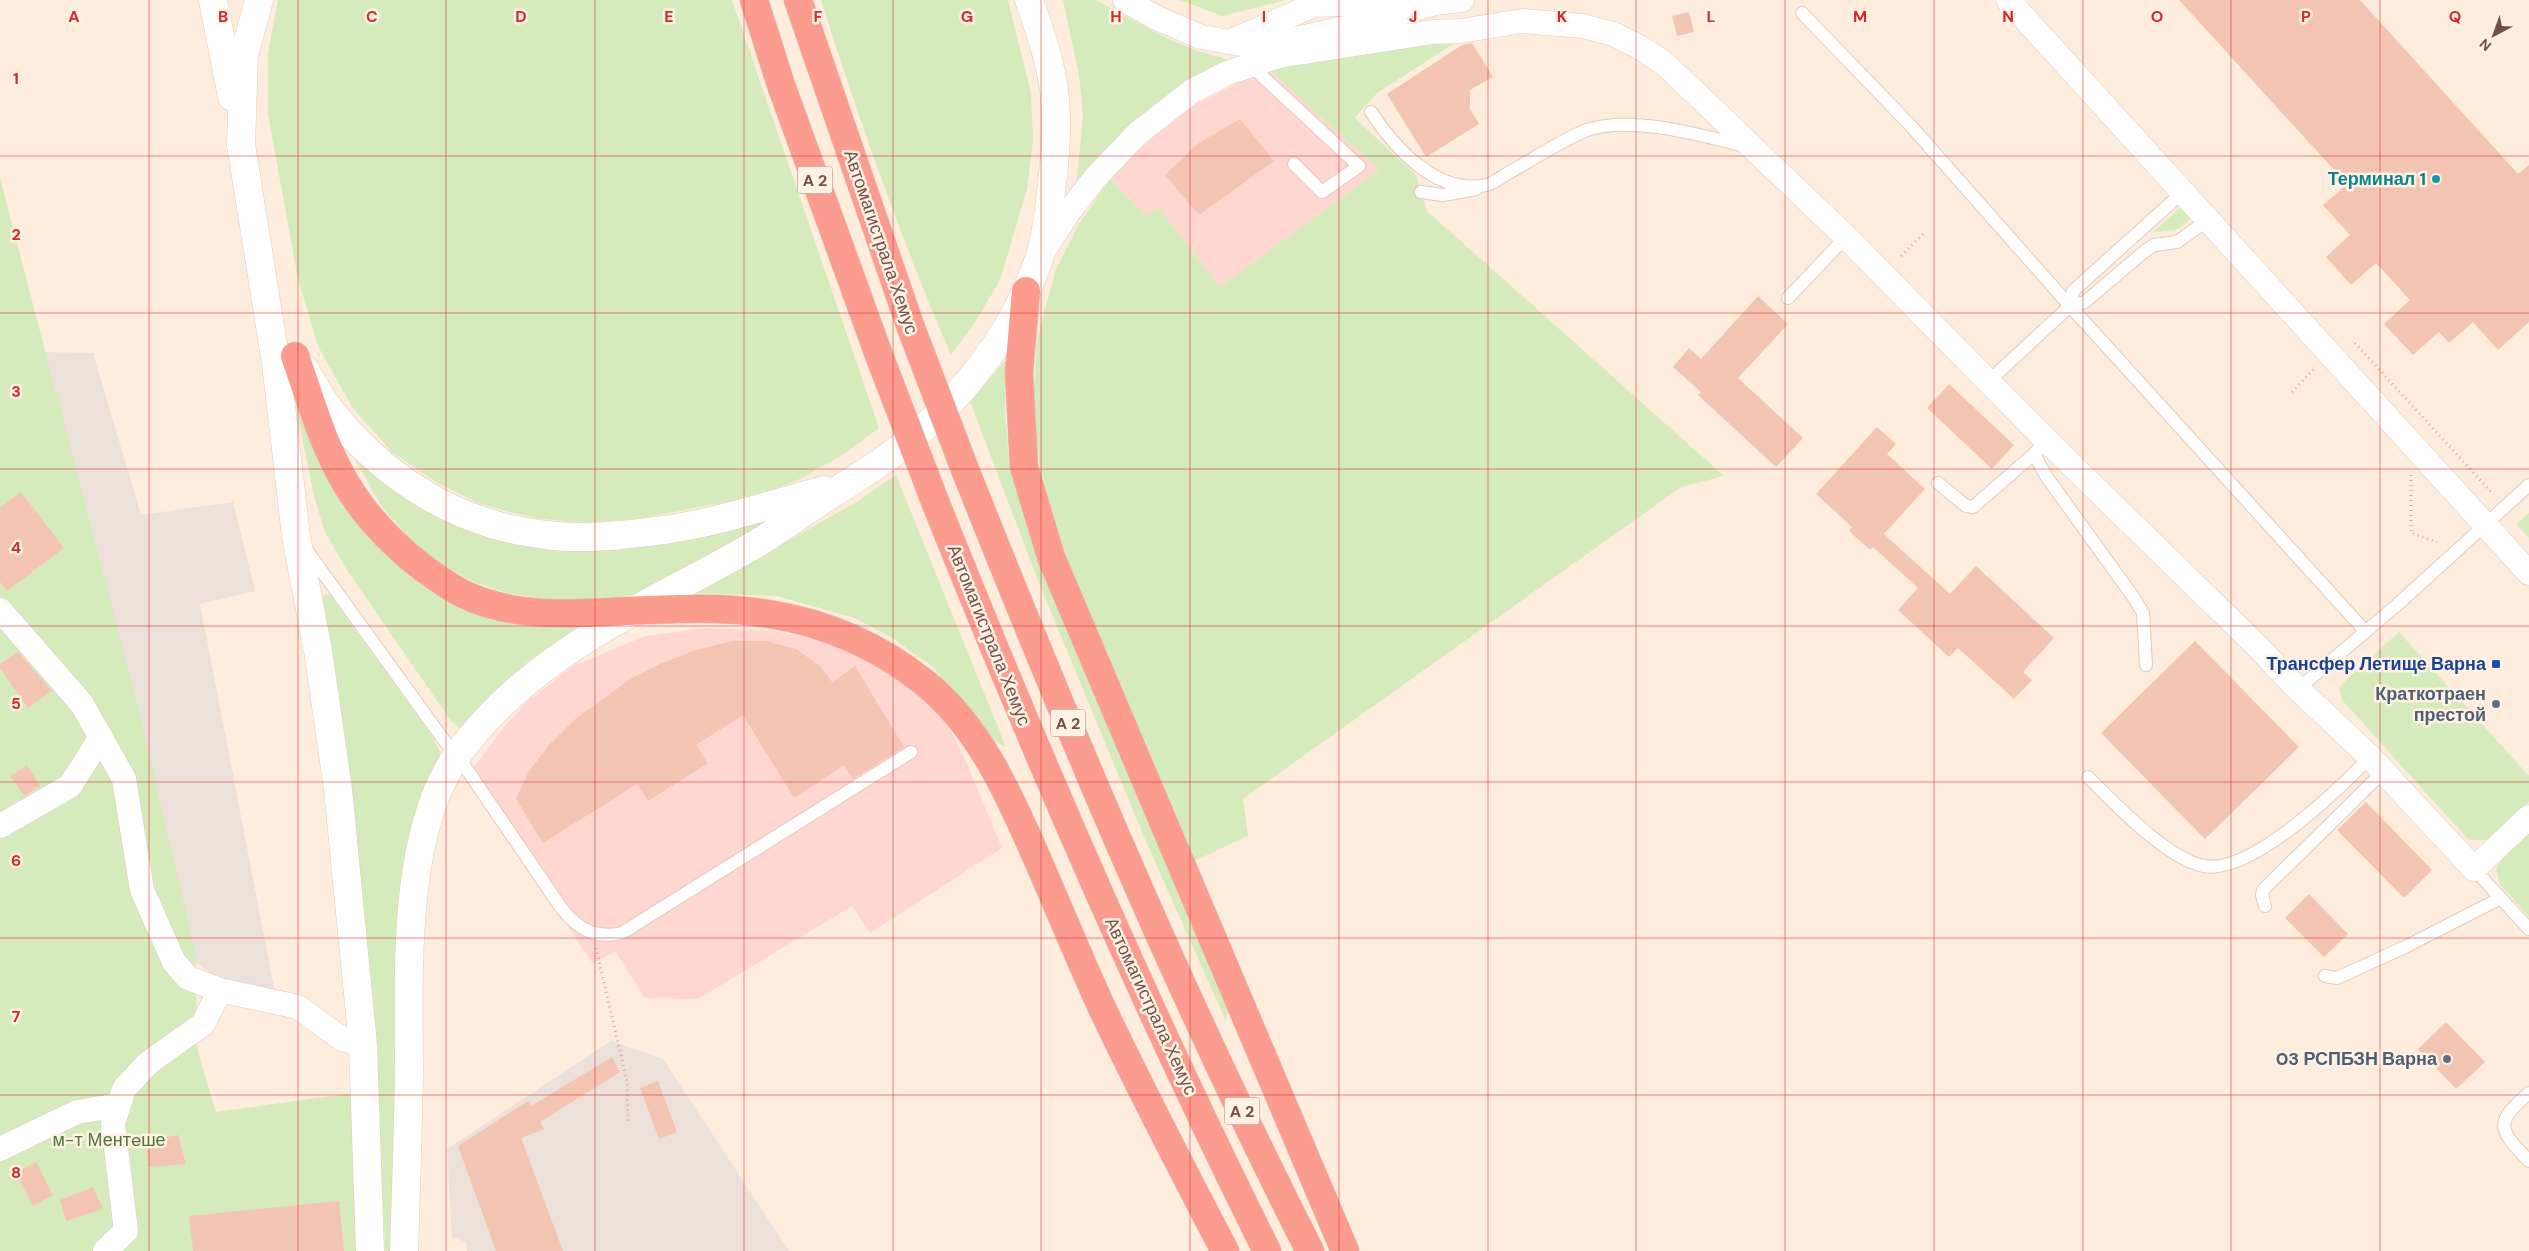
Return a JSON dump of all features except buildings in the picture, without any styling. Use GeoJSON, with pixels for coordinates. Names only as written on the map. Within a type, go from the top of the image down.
{"type":"FeatureCollection","features":[{"type":"Feature","properties":{"kind":"highway","name":"Автомагистрала Хемус"},"geometry":{"type":"LineString","coordinates":[[754,0],[781,85],[880,358],[1013,698],[1085,862],[1224,1165],[1267,1251]]}},
{"type":"Feature","properties":{"kind":"highway","name":"Автомагистрала Хемус"},"geometry":{"type":"LineString","coordinates":[[798,0],[911,328],[1049,680],[1169,953],[1280,1194],[1310,1251]]}},
{"type":"Feature","properties":{"kind":"highway"},"geometry":{"type":"LineString","coordinates":[[1026,291],[1019,373],[1024,467],[1051,557],[1345,1251]]}},
{"type":"Feature","properties":{"kind":"highway"},"geometry":{"type":"LineString","coordinates":[[295,356],[322,436],[345,483],[374,522],[404,554],[438,579],[471,597],[516,610],[564,614],[704,609],[768,613],[809,622],[870,646],[926,684],[953,710],[985,753],[1012,801],[1102,1006],[1225,1251]]}},
{"type":"Feature","properties":{"kind":"main road"},"geometry":{"type":"LineString","coordinates":[[213,0],[241,145],[276,363],[296,536],[318,651],[338,789],[362,1045],[370,1251]]}},
{"type":"Feature","properties":{"kind":"main road"},"geometry":{"type":"LineString","coordinates":[[241,145],[244,56],[259,0]]}},
{"type":"Feature","properties":{"kind":"main road"},"geometry":{"type":"LineString","coordinates":[[404,1251],[409,1076],[408,950],[419,859],[434,798],[458,755],[497,709],[536,672],[633,611],[762,540],[891,455],[938,414],[977,373],[1005,331],[1026,291],[1040,256],[1050,202],[1056,135],[1054,88],[1044,44],[1029,0]]}},
{"type":"Feature","properties":{"kind":"main road"},"geometry":{"type":"LineString","coordinates":[[262,279],[295,356],[334,415],[366,450],[404,483],[452,510],[500,526],[546,536],[602,536],[665,530],[735,514],[848,483]]}},
{"type":"Feature","properties":{"kind":"street"},"geometry":{"type":"LineString","coordinates":[[1125,0],[1157,18],[1201,37],[1229,42],[1314,5],[1462,0]]}},
{"type":"Feature","properties":{"kind":"street"},"geometry":{"type":"LineString","coordinates":[[2008,0],[2529,573]]}},
{"type":"Feature","properties":{"kind":"street"},"geometry":{"type":"LineString","coordinates":[[1040,256],[1068,212],[1095,178],[1137,134],[1192,91],[1227,73],[1279,56],[1433,32],[1461,31],[1522,21],[1583,26],[1600,30],[1643,48],[1665,64],[1846,237],[1989,381],[2040,447],[2256,645],[2298,689],[2377,764],[2474,869],[2529,817]]}},
{"type":"Feature","properties":{"kind":"street"},"geometry":{"type":"LineString","coordinates":[[3,619],[82,704],[124,779],[142,890],[174,962],[188,978],[220,990],[298,1007],[342,1039],[362,1045]]}},
{"type":"Feature","properties":{"kind":"street"},"geometry":{"type":"LineString","coordinates":[[0,826],[70,786],[101,737]]}},
{"type":"Feature","properties":{"kind":"street"},"geometry":{"type":"LineString","coordinates":[[105,1251],[126,1231],[114,1123],[124,1089],[148,1064],[203,1024],[220,990]]}},
{"type":"Feature","properties":{"kind":"street"},"geometry":{"type":"LineString","coordinates":[[0,1149],[77,1112],[119,1105]]}},
{"type":"Feature","properties":{"kind":"lane"},"geometry":{"type":"LineString","coordinates":[[1802,13],[1911,126],[2070,306],[2365,631]]}},
{"type":"Feature","properties":{"kind":"lane"},"geometry":{"type":"LineString","coordinates":[[1250,65],[1359,166],[1322,192],[1294,164]]}},
{"type":"Feature","properties":{"kind":"lane"},"geometry":{"type":"LineString","coordinates":[[1371,112],[1390,139],[1411,161],[1452,182],[1467,185],[1488,185]]}},
{"type":"Feature","properties":{"kind":"lane"},"geometry":{"type":"LineString","coordinates":[[1422,192],[1443,195],[1464,193],[1488,185],[1587,130],[1620,123],[1696,134],[1752,147]]}},
{"type":"Feature","properties":{"kind":"lane"},"geometry":{"type":"LineString","coordinates":[[2070,306],[2073,291],[2183,192]]}},
{"type":"Feature","properties":{"kind":"lane"},"geometry":{"type":"LineString","coordinates":[[1989,381],[2070,306],[2085,302],[2154,245],[2177,242],[2208,220]]}},
{"type":"Feature","properties":{"kind":"lane"},"geometry":{"type":"LineString","coordinates":[[1788,298],[1846,237]]}},
{"type":"Feature","properties":{"kind":"lane"},"geometry":{"type":"LineString","coordinates":[[1938,483],[1966,506],[1973,507],[2040,447]]}},
{"type":"Feature","properties":{"kind":"lane"},"geometry":{"type":"LineString","coordinates":[[2040,447],[2046,476],[2143,613],[2146,666]]}},
{"type":"Feature","properties":{"kind":"lane"},"geometry":{"type":"LineString","coordinates":[[2298,689],[2529,485]]}},
{"type":"Feature","properties":{"kind":"lane"},"geometry":{"type":"LineString","coordinates":[[296,536],[443,739],[458,755],[562,909],[571,921],[593,934],[622,933],[911,752]]}},
{"type":"Feature","properties":{"kind":"lane"},"geometry":{"type":"LineString","coordinates":[[2088,777],[2155,840],[2192,862],[2215,868],[2252,854],[2377,764]]}},
{"type":"Feature","properties":{"kind":"lane"},"geometry":{"type":"LineString","coordinates":[[2265,906],[2262,895],[2263,890],[2377,764]]}},
{"type":"Feature","properties":{"kind":"lane"},"geometry":{"type":"LineString","coordinates":[[2474,869],[2529,929]]}},
{"type":"Feature","properties":{"kind":"lane"},"geometry":{"type":"LineString","coordinates":[[2325,976],[2337,978],[2405,947],[2501,898]]}},
{"type":"Feature","properties":{"kind":"lane"},"geometry":{"type":"LineString","coordinates":[[2529,1093],[2509,1110],[2504,1117],[2504,1127],[2515,1147],[2529,1161]]}},
{"type":"Feature","properties":{"kind":"path"},"geometry":{"type":"LineString","coordinates":[[1901,256],[1924,234]]}},
{"type":"Feature","properties":{"kind":"path"},"geometry":{"type":"LineString","coordinates":[[2355,343],[2492,493]]}},
{"type":"Feature","properties":{"kind":"path"},"geometry":{"type":"LineString","coordinates":[[2292,392],[2316,367],[2322,368]]}},
{"type":"Feature","properties":{"kind":"path"},"geometry":{"type":"LineString","coordinates":[[2411,468],[2411,533],[2437,542]]}},
{"type":"Feature","properties":{"kind":"path"},"geometry":{"type":"LineString","coordinates":[[593,934],[627,1082],[628,1121]]}},
{"type":"Feature","properties":{"kind":"shaded area"},"geometry":{"type":"Polygon","coordinates":[[[1271,71],[1379,170],[1220,287],[1159,208],[1147,217],[1110,179],[1152,135],[1198,103],[1245,79],[1271,71]]]}},
{"type":"Feature","properties":{"kind":"shaded area"},"geometry":{"type":"Polygon","coordinates":[[[35,352],[93,353],[141,515],[233,502],[255,591],[200,604],[275,993],[224,983],[190,958],[35,352]]]}},
{"type":"Feature","properties":{"kind":"shaded area"},"geometry":{"type":"Polygon","coordinates":[[[705,628],[774,631],[817,639],[855,651],[919,691],[944,719],[963,754],[1002,848],[870,933],[852,906],[698,999],[645,998],[615,951],[593,964],[468,775],[505,726],[526,703],[573,666],[645,636],[705,628]]]}},
{"type":"Feature","properties":{"kind":"shaded area"},"geometry":{"type":"Polygon","coordinates":[[[611,1041],[663,1059],[789,1251],[467,1251],[466,1242],[452,1237],[447,1149],[611,1041]]]}},
{"type":"Feature","properties":{"kind":"green space"},"geometry":{"type":"Polygon","coordinates":[[[278,0],[732,0],[879,428],[844,454],[796,481],[748,498],[637,519],[582,523],[533,518],[480,504],[436,482],[392,452],[352,407],[318,346],[298,279],[268,114],[268,53],[278,0]]]}},
{"type":"Feature","properties":{"kind":"green space"},"geometry":{"type":"Polygon","coordinates":[[[821,0],[1008,0],[1031,93],[1033,141],[1027,189],[1000,280],[976,321],[951,355],[882,179],[850,90],[821,0]]]}},
{"type":"Feature","properties":{"kind":"green space"},"geometry":{"type":"Polygon","coordinates":[[[1063,0],[1096,0],[1163,36],[1195,50],[1232,61],[1080,180],[1077,179],[1083,115],[1079,75],[1063,0]]]}},
{"type":"Feature","properties":{"kind":"green space"},"geometry":{"type":"Polygon","coordinates":[[[1180,0],[1286,0],[1222,16],[1180,0]]]}},
{"type":"Feature","properties":{"kind":"green space"},"geometry":{"type":"Polygon","coordinates":[[[1467,35],[1377,93],[1355,118],[1416,175],[1427,211],[1724,476],[1681,487],[1243,799],[1248,836],[1192,862],[1067,558],[1043,487],[1032,416],[1037,339],[1056,269],[1079,224],[1110,179],[1147,216],[1159,208],[1220,287],[1379,170],[1271,71],[1318,60],[1467,35]]]}},
{"type":"Feature","properties":{"kind":"green space","name":"м-т Ментeше"},"geometry":{"type":"Polygon","coordinates":[[[0,178],[138,707],[195,951],[198,1052],[216,1112],[354,1093],[357,1251],[0,1251],[0,178]]]}},
{"type":"Feature","properties":{"kind":"green space"},"geometry":{"type":"Polygon","coordinates":[[[2181,207],[2191,217],[2186,223],[2177,229],[2152,233],[2181,207]]]}},
{"type":"Feature","properties":{"kind":"green space"},"geometry":{"type":"Polygon","coordinates":[[[284,347],[311,415],[426,579],[600,619],[558,641],[527,662],[495,692],[471,722],[461,729],[451,721],[347,570],[325,532],[314,496],[284,347]]]}},
{"type":"Feature","properties":{"kind":"green space"},"geometry":{"type":"Polygon","coordinates":[[[1006,360],[1005,405],[1008,449],[1025,513],[1229,1008],[1226,1021],[1144,837],[1037,578],[970,401],[1006,360]]]}},
{"type":"Feature","properties":{"kind":"green space"},"geometry":{"type":"Polygon","coordinates":[[[339,431],[454,522],[729,529],[772,520],[643,593],[590,602],[546,599],[507,593],[471,581],[438,562],[408,537],[382,507],[339,431]]]}},
{"type":"Feature","properties":{"kind":"green space"},"geometry":{"type":"Polygon","coordinates":[[[896,475],[1006,747],[988,738],[934,668],[894,639],[855,618],[777,596],[695,593],[855,503],[896,475]]]}},
{"type":"Feature","properties":{"kind":"green space"},"geometry":{"type":"Polygon","coordinates":[[[2529,513],[2529,538],[2516,524],[2529,513]]]}},
{"type":"Feature","properties":{"kind":"green space"},"geometry":{"type":"Polygon","coordinates":[[[325,594],[330,595],[433,738],[440,752],[439,764],[400,895],[396,960],[392,1251],[385,1251],[377,1068],[322,599],[325,594]]]}},
{"type":"Feature","properties":{"kind":"green space"},"geometry":{"type":"Polygon","coordinates":[[[2399,632],[2529,776],[2529,801],[2488,840],[2469,840],[2342,700],[2339,688],[2399,632]]]}},
{"type":"Feature","properties":{"kind":"green space"},"geometry":{"type":"Polygon","coordinates":[[[2529,833],[2529,917],[2500,884],[2496,869],[2502,859],[2529,833]]]}},
{"type":"Feature","properties":{"kind":"place","name":"Терминал 1"},"geometry":{"type":"Point","coordinates":[2436,179]}},
{"type":"Feature","properties":{"kind":"place","name":"Трансфер Летище Варна"},"geometry":{"type":"Point","coordinates":[2496,664]}},
{"type":"Feature","properties":{"kind":"place","name":"Краткотраен престой"},"geometry":{"type":"Point","coordinates":[2496,704]}},
{"type":"Feature","properties":{"kind":"place","name":"03 РСПБЗН Варна"},"geometry":{"type":"Point","coordinates":[2447,1059]}}]}
